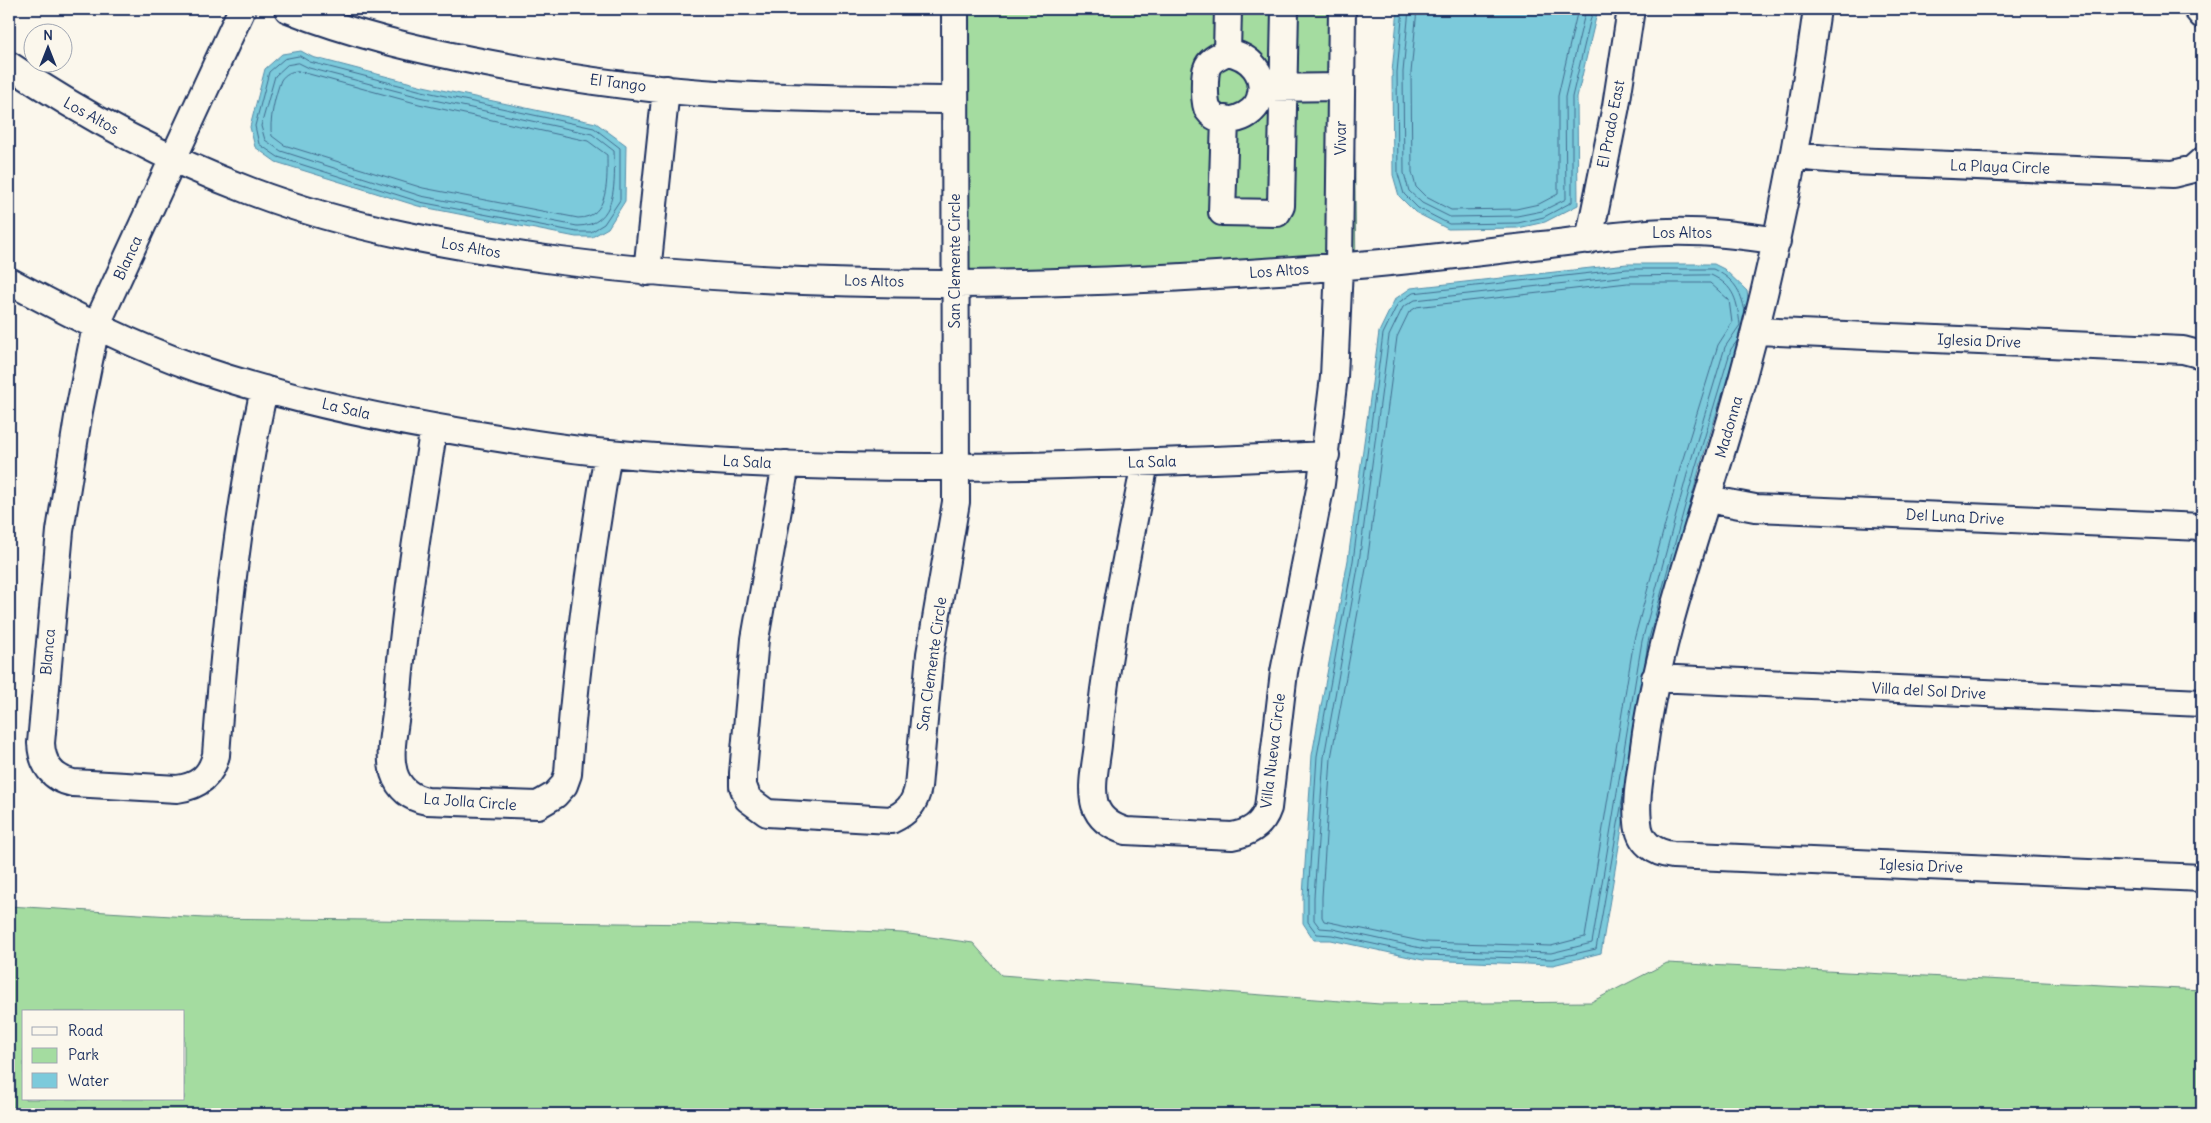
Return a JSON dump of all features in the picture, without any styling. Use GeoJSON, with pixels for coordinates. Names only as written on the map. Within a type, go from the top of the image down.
{"type":"FeatureCollection","features":[{"type":"Feature","properties":{"kind":"street","name":"Blanca"},"geometry":{"type":"LineString","coordinates":[[242,9],[96,326],[79,411],[60,531],[41,743],[41,753],[49,770],[66,782],[177,789],[189,787],[200,782],[213,768],[216,755],[224,655],[239,522],[264,389]]}},
{"type":"Feature","properties":{"kind":"street","name":"El Tango"},"geometry":{"type":"LineString","coordinates":[[288,9],[370,37],[421,50],[522,70],[666,89],[788,97],[955,100]]}},
{"type":"Feature","properties":{"kind":"street","name":"San Clemente Circle"},"geometry":{"type":"LineString","coordinates":[[786,464],[755,639],[743,773],[745,793],[753,805],[775,815],[891,820],[907,811],[917,796],[930,654],[955,518],[955,9]]}},
{"type":"Feature","properties":{"kind":"street"},"geometry":{"type":"LineString","coordinates":[[1227,52],[1228,9]]}},
{"type":"Feature","properties":{"kind":"street"},"geometry":{"type":"LineString","coordinates":[[1225,118],[1222,212],[1277,213],[1280,206],[1273,88],[1285,9]]}},
{"type":"Feature","properties":{"kind":"street","name":"Vivar"},"geometry":{"type":"LineString","coordinates":[[1339,267],[1342,9]]}},
{"type":"Feature","properties":{"kind":"street","name":"El Prado East"},"geometry":{"type":"LineString","coordinates":[[1589,240],[1616,106],[1631,9]]}},
{"type":"Feature","properties":{"kind":"street","name":"Madonna"},"geometry":{"type":"LineString","coordinates":[[1644,841],[1638,829],[1638,800],[1655,678],[1668,622],[1708,498],[1756,331],[1794,156],[1817,9]]}},
{"type":"Feature","properties":{"kind":"street"},"geometry":{"type":"LineString","coordinates":[[2197,9],[2202,14]]}},
{"type":"Feature","properties":{"kind":"street"},"geometry":{"type":"LineString","coordinates":[[1273,88],[1255,65],[1241,54],[1227,52],[1215,58],[1206,68],[1205,101],[1208,110],[1218,118],[1233,120],[1248,116],[1273,88],[1342,87]]}},
{"type":"Feature","properties":{"kind":"street","name":"Los Altos"},"geometry":{"type":"LineString","coordinates":[[9,65],[47,91],[173,160],[253,192],[379,230],[498,253],[647,272],[764,280],[955,282],[1149,279],[1339,267],[1644,233],[1693,232],[1739,235],[1777,241]]}},
{"type":"Feature","properties":{"kind":"street"},"geometry":{"type":"LineString","coordinates":[[647,272],[666,89]]}},
{"type":"Feature","properties":{"kind":"street","name":"La Playa Circle"},"geometry":{"type":"LineString","coordinates":[[1794,156],[1852,161],[2173,174],[2194,169],[2202,161]]}},
{"type":"Feature","properties":{"kind":"street"},"geometry":{"type":"LineString","coordinates":[[1326,455],[1334,377],[1339,267]]}},
{"type":"Feature","properties":{"kind":"street","name":"La Sala"},"geometry":{"type":"LineString","coordinates":[[9,281],[96,326],[191,366],[264,389],[350,411],[434,427],[608,453],[853,467],[1145,463],[1326,455]]}},
{"type":"Feature","properties":{"kind":"street","name":"Iglesia Drive"},"geometry":{"type":"LineString","coordinates":[[1756,331],[2183,350],[2202,356]]}},
{"type":"Feature","properties":{"kind":"street","name":"La Jolla Circle"},"geometry":{"type":"LineString","coordinates":[[434,427],[412,559],[399,673],[393,758],[393,772],[399,785],[411,796],[427,801],[538,805],[551,800],[564,785],[568,774],[573,698],[588,571],[608,453]]}},
{"type":"Feature","properties":{"kind":"street","name":"Villa Nueva Circle"},"geometry":{"type":"LineString","coordinates":[[1145,463],[1112,634],[1101,715],[1094,792],[1096,806],[1103,819],[1110,825],[1126,831],[1232,836],[1243,834],[1257,826],[1263,820],[1268,808],[1284,672],[1326,455]]}},
{"type":"Feature","properties":{"kind":"street","name":"Del Luna Drive"},"geometry":{"type":"LineString","coordinates":[[1708,498],[1755,508],[2202,527]]}},
{"type":"Feature","properties":{"kind":"street","name":"Villa del Sol Drive"},"geometry":{"type":"LineString","coordinates":[[1655,678],[2202,703]]}},
{"type":"Feature","properties":{"kind":"street","name":"Iglesia Drive"},"geometry":{"type":"LineString","coordinates":[[1644,841],[1657,852],[1673,855],[2202,878]]}},
{"type":"Feature","properties":{"kind":"green space"},"geometry":{"type":"Polygon","coordinates":[[[952,9],[1353,9],[1356,278],[960,289],[952,9]]]}},
{"type":"Feature","properties":{"kind":"green space"},"geometry":{"type":"Polygon","coordinates":[[[9,906],[204,918],[702,924],[902,933],[973,943],[1001,975],[1380,1004],[1591,1002],[1667,963],[2202,990],[2202,1114],[9,1114],[9,906]]]}},
{"type":"Feature","properties":{"kind":"water"},"geometry":{"type":"Polygon","coordinates":[[[1398,9],[1598,9],[1577,97],[1578,205],[1545,222],[1518,228],[1448,229],[1415,212],[1399,196],[1393,175],[1392,72],[1398,9]]]}},
{"type":"Feature","properties":{"kind":"water"},"geometry":{"type":"Polygon","coordinates":[[[301,51],[312,57],[423,86],[596,123],[626,145],[625,201],[608,228],[592,237],[576,237],[418,206],[276,162],[255,147],[250,127],[265,69],[282,54],[301,51]]]}},
{"type":"Feature","properties":{"kind":"water"},"geometry":{"type":"Polygon","coordinates":[[[1627,264],[1714,264],[1724,269],[1747,291],[1752,328],[1736,350],[1699,470],[1653,644],[1601,953],[1553,965],[1423,960],[1331,940],[1314,940],[1303,923],[1312,755],[1348,560],[1379,332],[1395,299],[1411,288],[1627,264]]]}}]}
